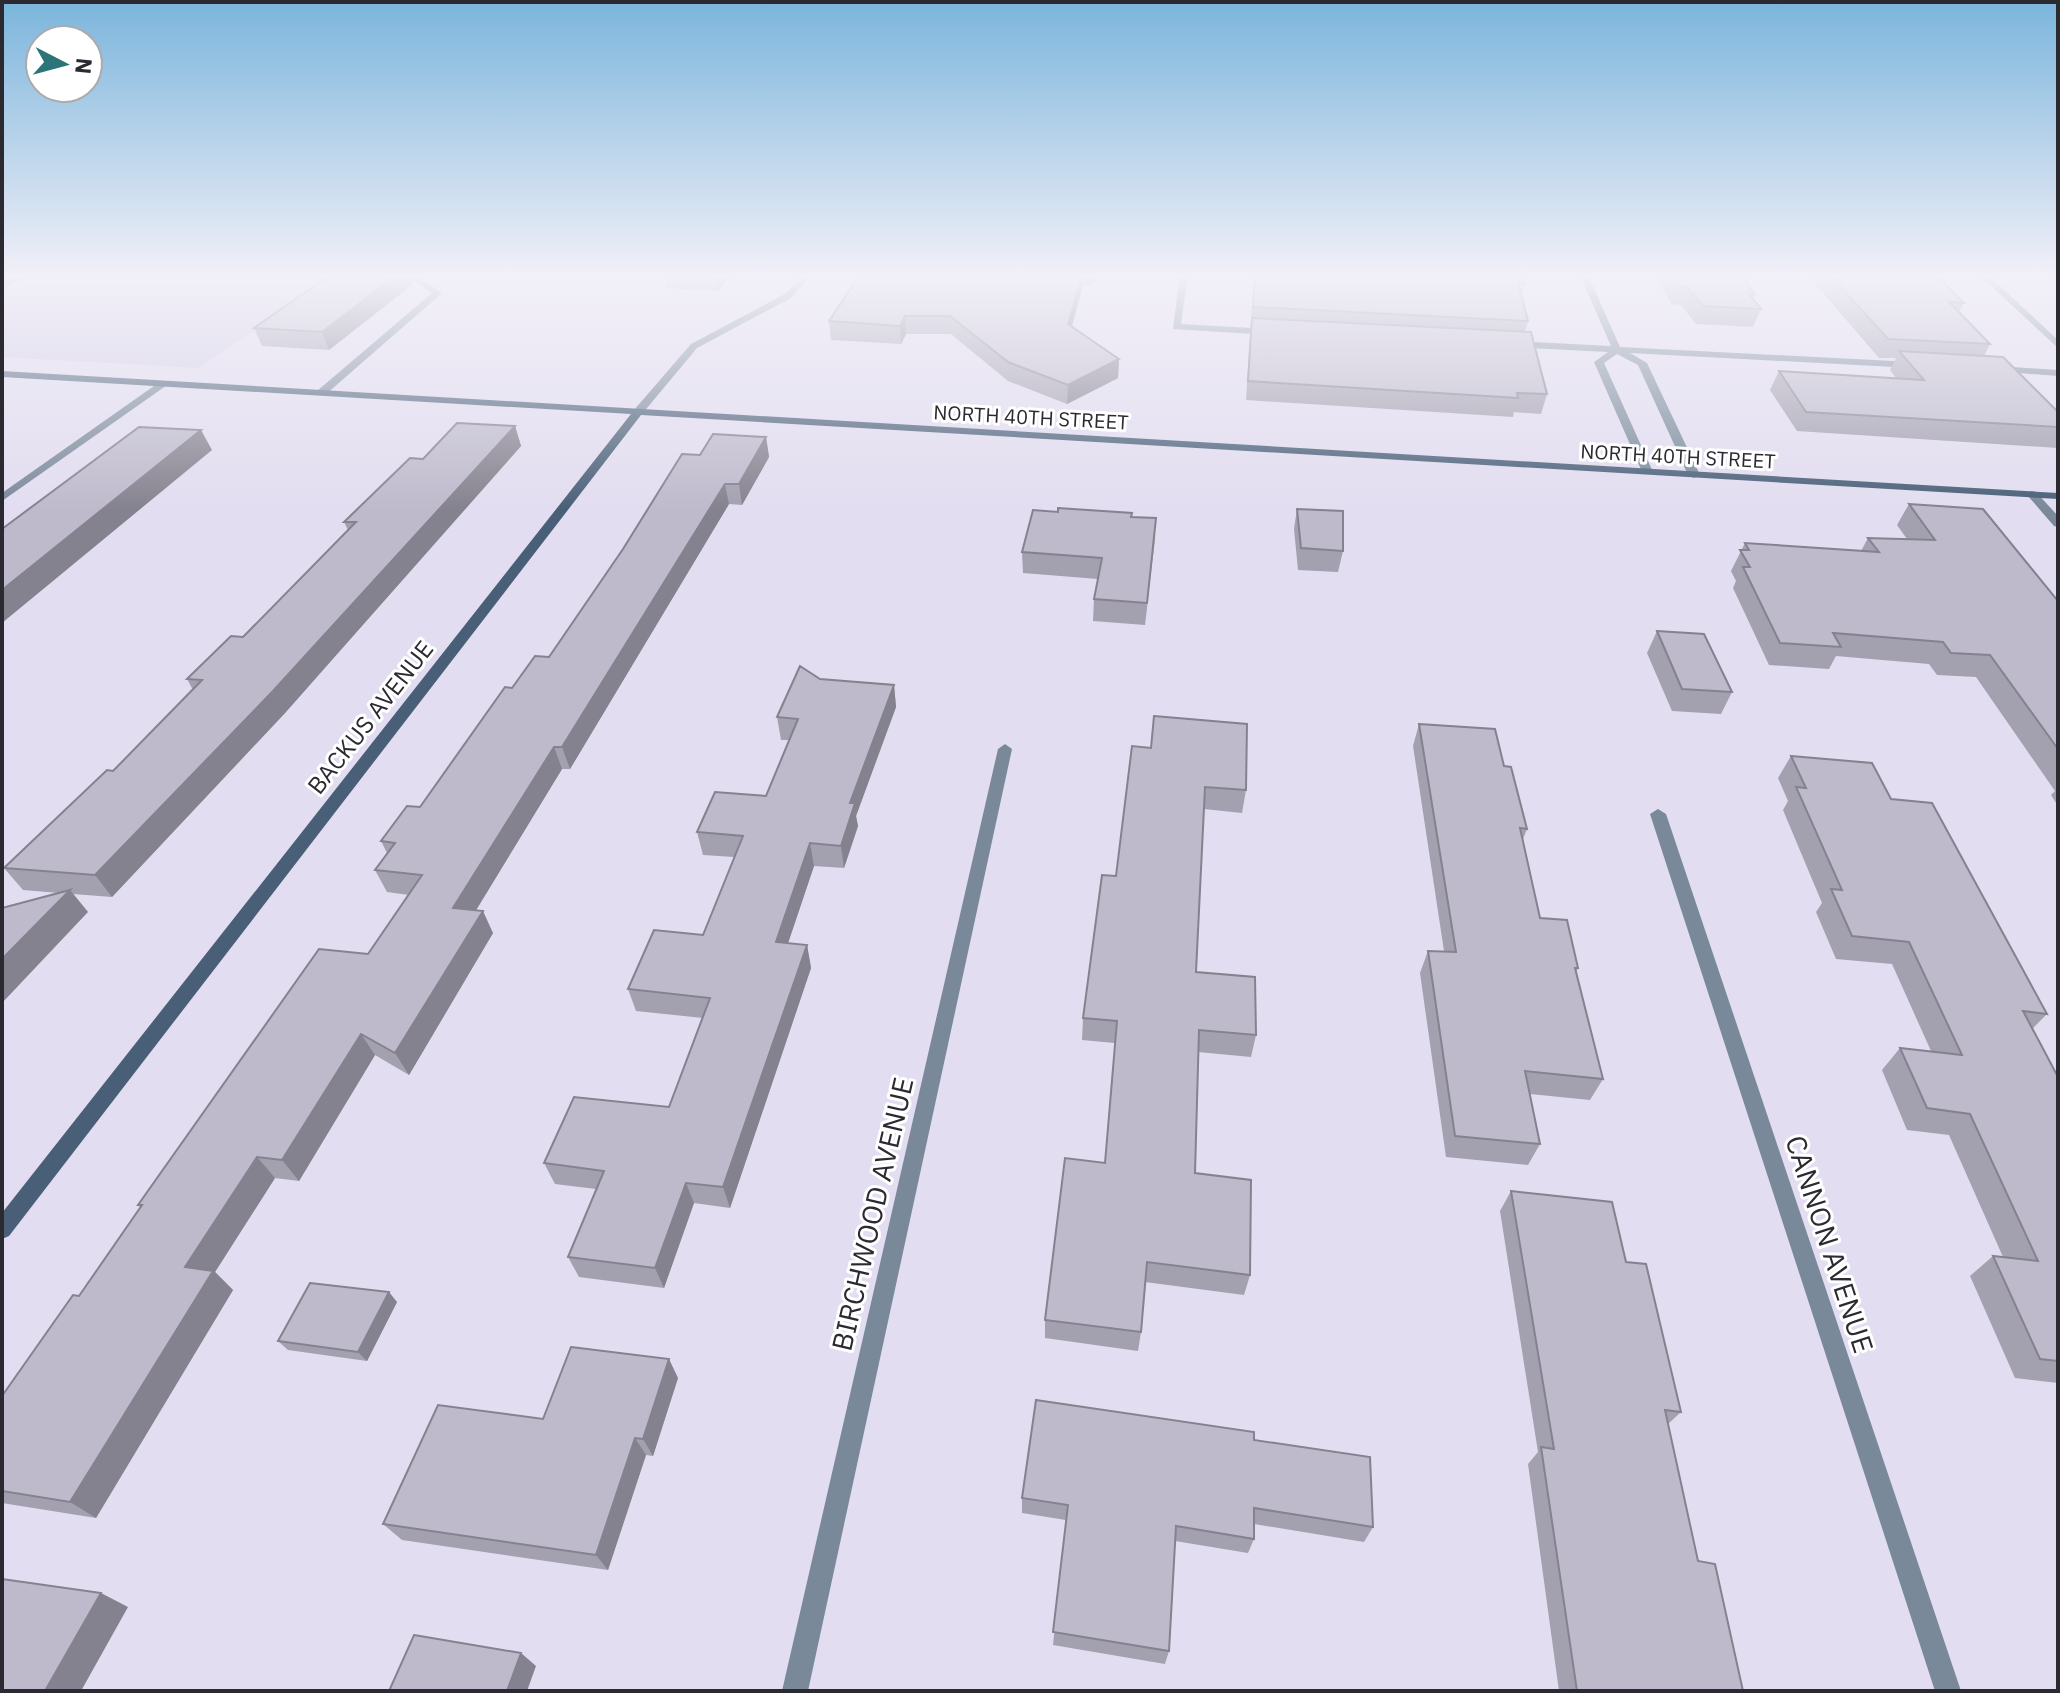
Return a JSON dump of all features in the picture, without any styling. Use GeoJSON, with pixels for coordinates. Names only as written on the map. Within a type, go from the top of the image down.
{"type":"FeatureCollection","features":[{"type":"Feature","properties":{"kind":"street"},"geometry":{"type":"LineString","coordinates":[[321,393],[369,352]]}},
{"type":"Feature","properties":{"kind":"street","name":"BACKUS AVENUE"},"geometry":{"type":"LineString","coordinates":[[2,1229],[638,412],[689,352]]}},
{"type":"Feature","properties":{"kind":"street"},"geometry":{"type":"LineString","coordinates":[[1614,352],[1599,362],[1647,472]]}},
{"type":"Feature","properties":{"kind":"street"},"geometry":{"type":"LineString","coordinates":[[1621,352],[1642,363],[1694,475]]}},
{"type":"Feature","properties":{"kind":"street"},"geometry":{"type":"LineString","coordinates":[[1657,352],[1932,366]]}},
{"type":"Feature","properties":{"kind":"street"},"geometry":{"type":"LineString","coordinates":[[1979,369],[2058,373]]}},
{"type":"Feature","properties":{"kind":"street","name":"NORTH 40TH STREET"},"geometry":{"type":"LineString","coordinates":[[2,374],[2058,496]]}},
{"type":"Feature","properties":{"kind":"street"},"geometry":{"type":"LineString","coordinates":[[2,498],[165,383]]}},
{"type":"Feature","properties":{"kind":"street"},"geometry":{"type":"LineString","coordinates":[[2032,494],[2058,523]]}},
{"type":"Feature","properties":{"kind":"street","name":"BIRCHWOOD AVENUE"},"geometry":{"type":"LineString","coordinates":[[795,1691],[1005,749]]}},
{"type":"Feature","properties":{"kind":"street","name":"CANNON AVENUE"},"geometry":{"type":"LineString","coordinates":[[1658,814],[1948,1691]]}},
{"type":"Feature","properties":{"kind":"shaded area"},"geometry":{"type":"Polygon","coordinates":[[[2,352],[222,352],[198,368],[2,357],[2,352]]]}},
{"type":"Feature","properties":{"kind":"building"},"geometry":{"type":"Polygon","coordinates":[[[995,352],[1109,352],[1119,359],[1068,385],[1008,362],[995,352]]]}},
{"type":"Feature","properties":{"kind":"building"},"geometry":{"type":"Polygon","coordinates":[[[1250,352],[1536,352],[1547,394],[1517,393],[1518,398],[1248,381],[1250,352]]]}},
{"type":"Feature","properties":{"kind":"building"},"geometry":{"type":"Polygon","coordinates":[[[1900,352],[2003,357],[2058,412],[2058,427],[1806,412],[1779,371],[1924,380],[1900,352]]]}},
{"type":"Feature","properties":{"kind":"building"},"geometry":{"type":"Polygon","coordinates":[[[457,423],[515,426],[273,691],[95,875],[4,868],[107,770],[113,771],[202,680],[187,679],[231,636],[243,637],[356,522],[344,522],[410,458],[423,459],[457,423]]]}},
{"type":"Feature","properties":{"kind":"building"},"geometry":{"type":"Polygon","coordinates":[[[139,427],[201,430],[2,590],[2,529],[139,427]]]}},
{"type":"Feature","properties":{"kind":"building"},"geometry":{"type":"Polygon","coordinates":[[[713,434],[766,437],[739,484],[725,484],[562,747],[554,747],[453,908],[483,911],[395,1053],[361,1034],[282,1160],[257,1157],[185,1267],[213,1271],[70,1502],[2,1491],[2,1396],[73,1295],[79,1296],[142,1205],[138,1205],[319,949],[368,954],[422,875],[375,870],[395,843],[381,841],[407,806],[420,807],[505,687],[512,688],[535,656],[549,657],[623,549],[682,454],[700,455],[713,434]]]}},
{"type":"Feature","properties":{"kind":"building"},"geometry":{"type":"Polygon","coordinates":[[[1909,504],[1983,509],[2058,601],[2058,749],[1990,655],[1951,653],[1943,642],[1833,633],[1841,647],[1780,643],[1743,567],[1750,567],[1740,550],[1749,550],[1745,543],[1879,552],[1868,538],[1935,540],[1909,504]]]}},
{"type":"Feature","properties":{"kind":"building"},"geometry":{"type":"Polygon","coordinates":[[[1058,508],[1132,513],[1131,517],[1156,518],[1147,603],[1094,599],[1102,558],[1022,552],[1033,510],[1058,512],[1058,508]]]}},
{"type":"Feature","properties":{"kind":"building"},"geometry":{"type":"Polygon","coordinates":[[[1297,509],[1343,511],[1343,551],[1301,548],[1297,509]]]}},
{"type":"Feature","properties":{"kind":"building"},"geometry":{"type":"Polygon","coordinates":[[[1657,631],[1704,634],[1732,692],[1682,689],[1657,631]]]}},
{"type":"Feature","properties":{"kind":"building"},"geometry":{"type":"Polygon","coordinates":[[[800,666],[820,679],[894,685],[850,803],[855,803],[841,846],[810,843],[776,942],[807,945],[723,1187],[686,1183],[655,1268],[568,1257],[604,1171],[544,1163],[574,1097],[669,1107],[710,998],[628,989],[654,930],[703,935],[743,836],[697,832],[715,792],[766,796],[798,719],[777,717],[800,666]]]}},
{"type":"Feature","properties":{"kind":"building"},"geometry":{"type":"Polygon","coordinates":[[[1154,716],[1247,724],[1246,790],[1205,787],[1196,972],[1255,977],[1256,1035],[1199,1030],[1195,1173],[1251,1180],[1250,1275],[1147,1262],[1141,1332],[1045,1320],[1065,1158],[1105,1163],[1117,1021],[1083,1018],[1102,875],[1116,876],[1132,746],[1151,748],[1154,716]]]}},
{"type":"Feature","properties":{"kind":"building"},"geometry":{"type":"Polygon","coordinates":[[[1419,724],[1495,729],[1504,766],[1511,767],[1527,829],[1520,828],[1540,918],[1567,920],[1578,968],[1575,968],[1603,1079],[1525,1071],[1540,1144],[1455,1136],[1428,951],[1456,952],[1419,724]]]}},
{"type":"Feature","properties":{"kind":"building"},"geometry":{"type":"Polygon","coordinates":[[[1791,756],[1872,763],[1891,799],[1932,803],[2047,1014],[2023,1011],[2058,1077],[2058,1361],[2040,1359],[1993,1256],[2038,1261],[1970,1114],[1927,1108],[1900,1048],[1962,1055],[1909,942],[1852,936],[1831,889],[1842,890],[1796,787],[1806,788],[1791,756]]]}},
{"type":"Feature","properties":{"kind":"building"},"geometry":{"type":"Polygon","coordinates":[[[70,890],[2,959],[2,908],[70,890]]]}},
{"type":"Feature","properties":{"kind":"building"},"geometry":{"type":"Polygon","coordinates":[[[1511,1191],[1612,1202],[1626,1262],[1646,1264],[1681,1412],[1665,1410],[1698,1561],[1715,1564],[1743,1691],[1577,1691],[1541,1447],[1554,1449],[1511,1191]]]}},
{"type":"Feature","properties":{"kind":"building"},"geometry":{"type":"Polygon","coordinates":[[[310,1283],[389,1292],[358,1352],[278,1341],[310,1283]]]}},
{"type":"Feature","properties":{"kind":"building"},"geometry":{"type":"Polygon","coordinates":[[[571,1347],[669,1359],[643,1439],[635,1438],[596,1555],[383,1524],[438,1405],[543,1419],[571,1347]]]}},
{"type":"Feature","properties":{"kind":"building"},"geometry":{"type":"Polygon","coordinates":[[[1036,1400],[1254,1432],[1254,1440],[1370,1457],[1373,1527],[1254,1508],[1254,1539],[1176,1526],[1169,1651],[1053,1632],[1068,1505],[1022,1498],[1036,1400]]]}},
{"type":"Feature","properties":{"kind":"building"},"geometry":{"type":"Polygon","coordinates":[[[2,1579],[101,1593],[45,1691],[2,1691],[2,1579]]]}},
{"type":"Feature","properties":{"kind":"building"},"geometry":{"type":"Polygon","coordinates":[[[414,1635],[521,1653],[507,1691],[389,1691],[414,1635]]]}}]}
